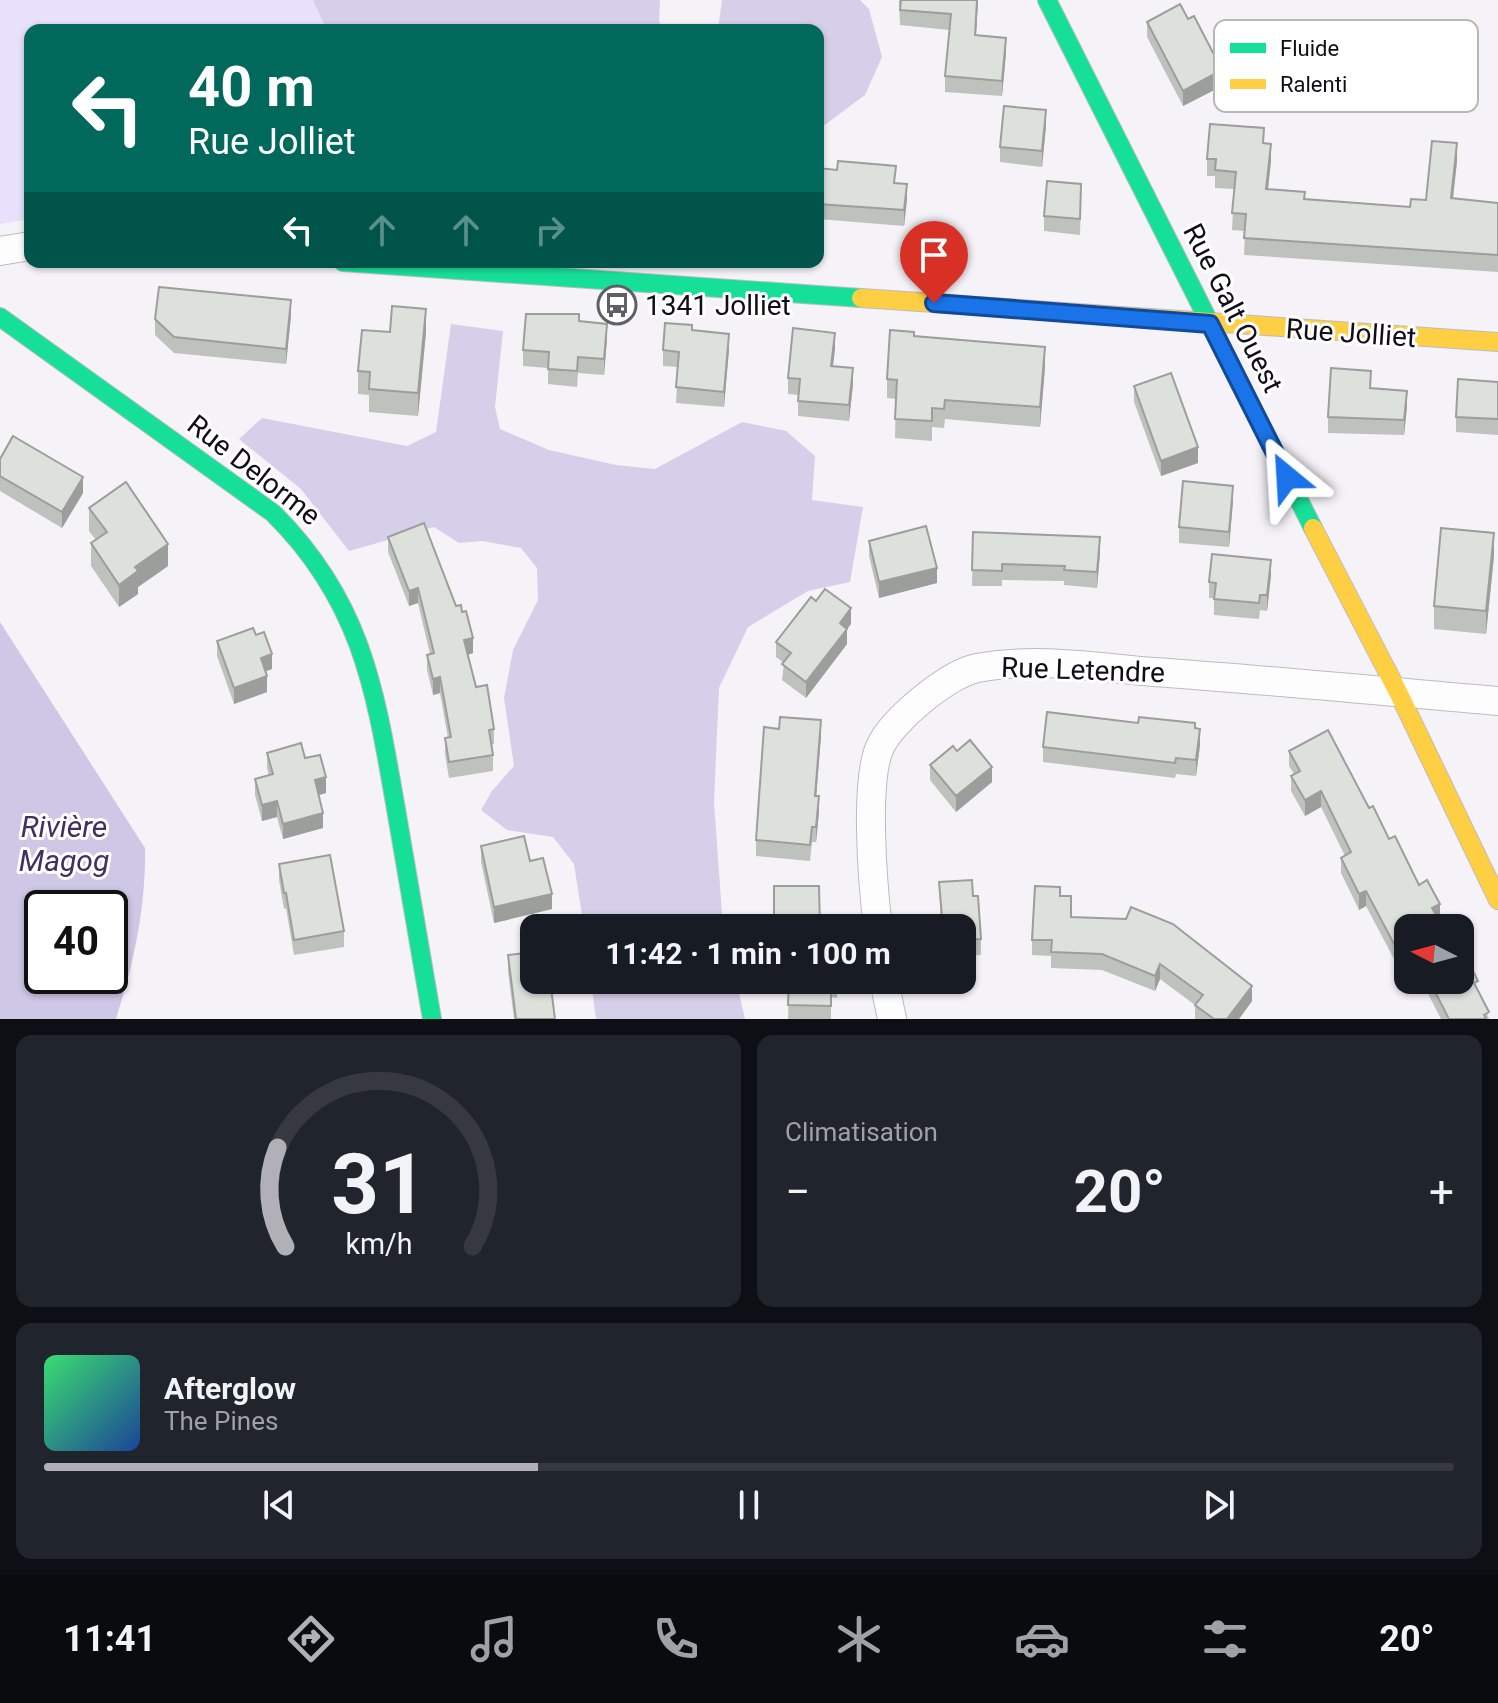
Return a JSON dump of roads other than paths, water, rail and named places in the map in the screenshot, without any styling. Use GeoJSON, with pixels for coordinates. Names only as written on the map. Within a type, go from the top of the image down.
{"type":"FeatureCollection","features":[{"type":"Feature","properties":{"kind":"street","name":"Rue Galt Ouest"},"geometry":{"type":"LineString","coordinates":[[1047,0],[1398,692],[1498,900]]}},
{"type":"Feature","properties":{"kind":"street"},"geometry":{"type":"LineString","coordinates":[[0,251],[24,247]]}},
{"type":"Feature","properties":{"kind":"street","name":"Rue Jolliet"},"geometry":{"type":"LineString","coordinates":[[450,268],[1498,342]]}},
{"type":"Feature","properties":{"kind":"street","name":"Rue Delorme"},"geometry":{"type":"LineString","coordinates":[[0,317],[273,513],[299,536],[332,582],[363,653],[377,701],[432,1019]]}},
{"type":"Feature","properties":{"kind":"street","name":"Rue Letendre"},"geometry":{"type":"LineString","coordinates":[[877,914],[872,827],[873,771],[880,746],[896,725],[929,694],[974,668],[1038,663],[1498,701]]}},
{"type":"Feature","properties":{"kind":"street"},"geometry":{"type":"LineString","coordinates":[[887,994],[892,1019]]}},
{"type":"Feature","properties":{"kind":"water","name":"Rivière Magog"},"geometry":{"type":"Polygon","coordinates":[[[0,622],[145,848],[138,935],[128,977],[128,890],[24,890],[24,994],[123,994],[116,1019],[0,1019],[0,622]]]}},
{"type":"Feature","properties":{"kind":"place","name":"1341 Jolliet"},"geometry":{"type":"Point","coordinates":[617,305]}}]}
